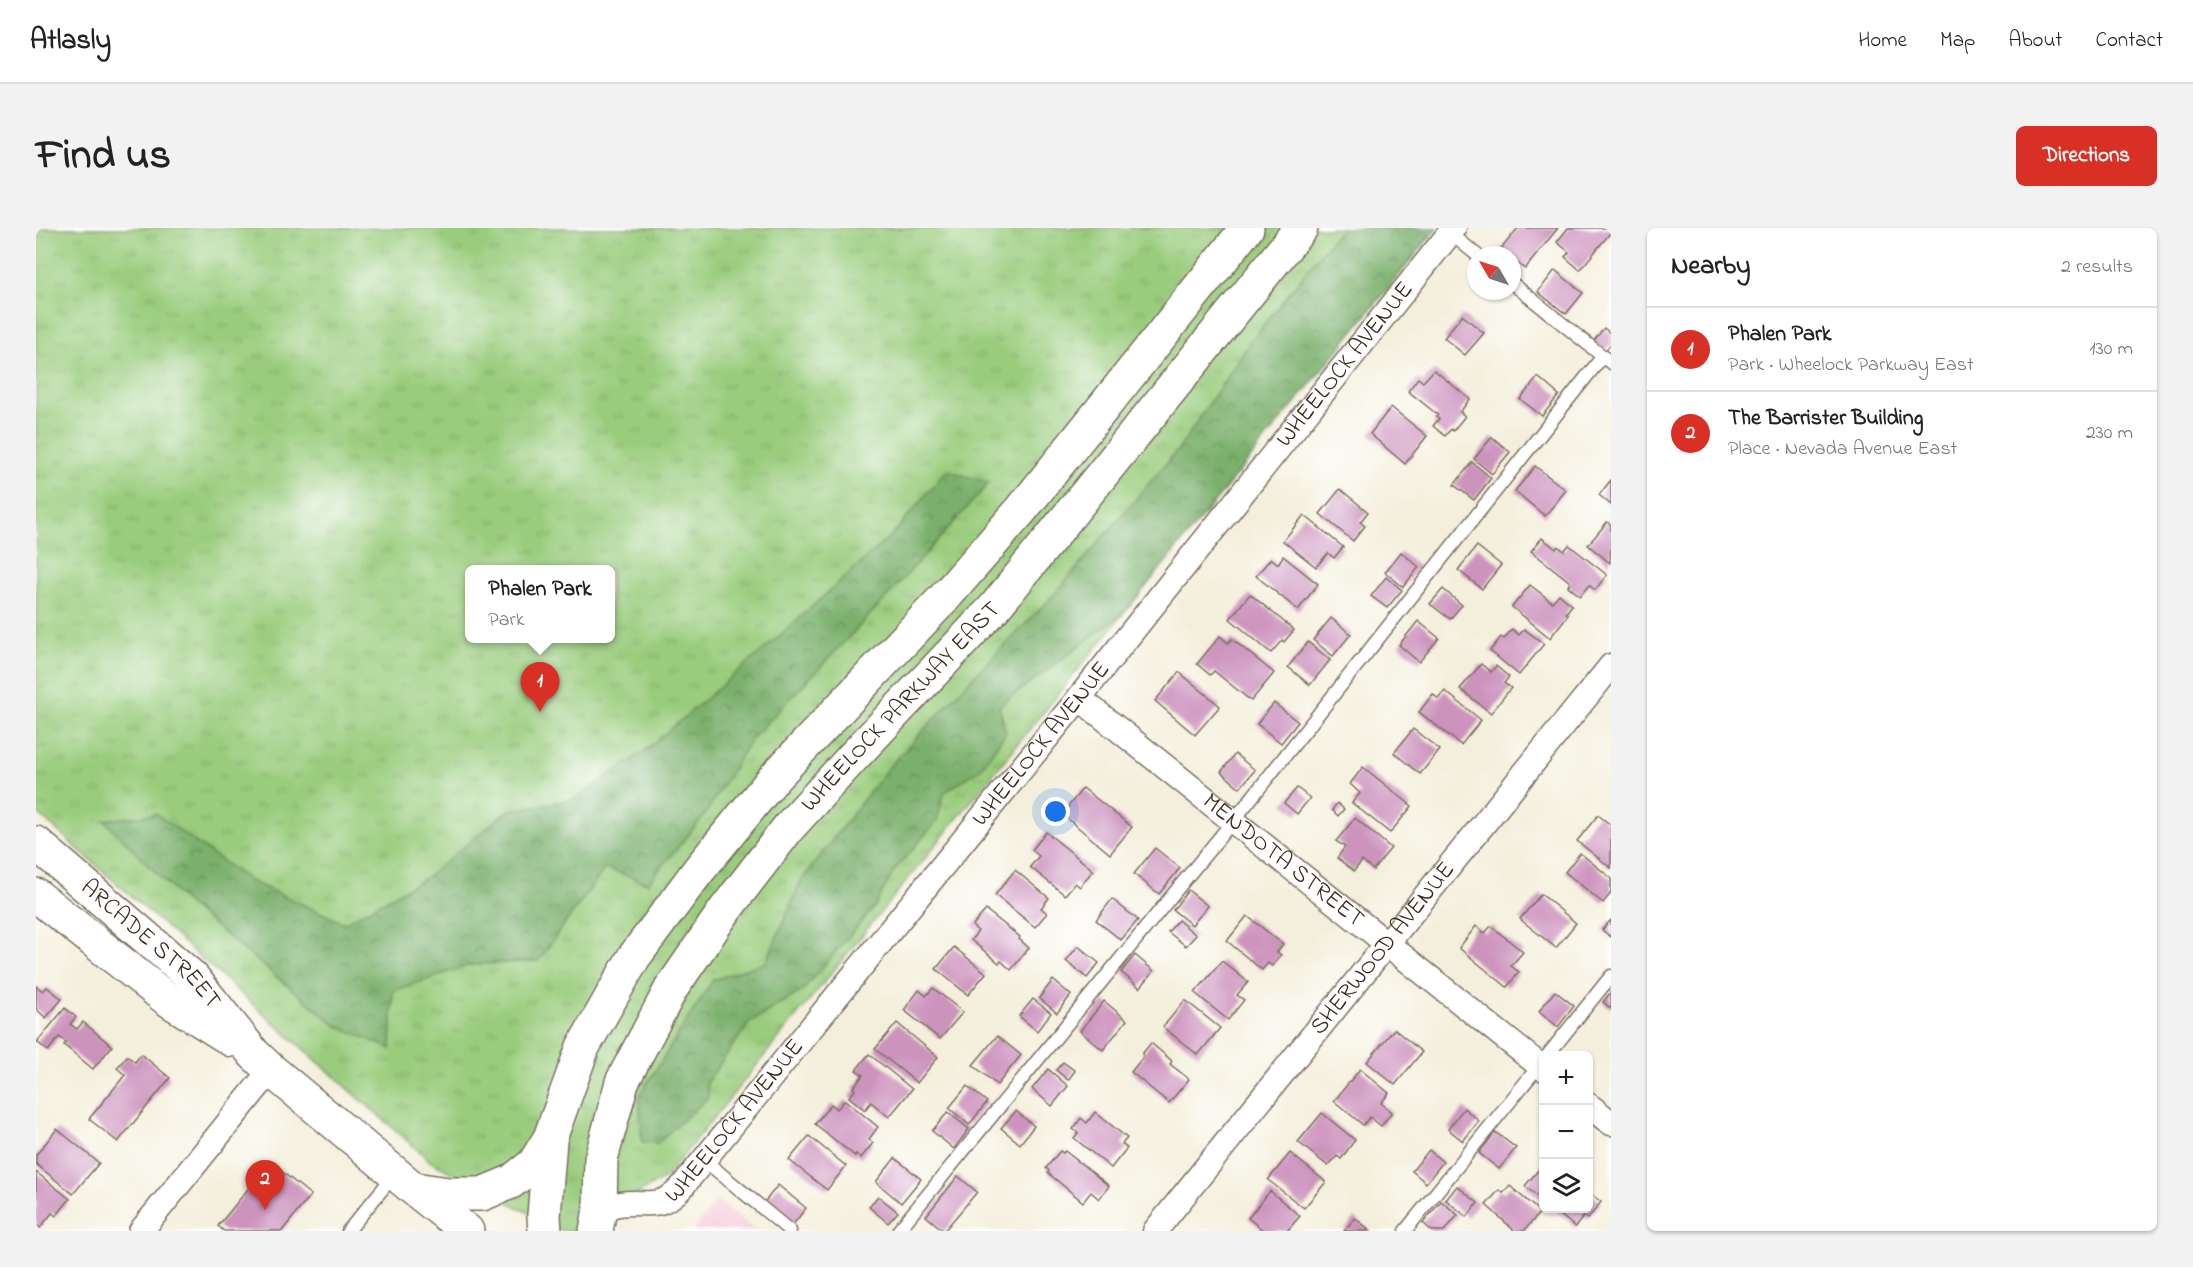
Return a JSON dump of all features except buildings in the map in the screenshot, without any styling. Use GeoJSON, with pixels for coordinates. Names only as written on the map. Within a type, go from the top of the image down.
{"type":"FeatureCollection","features":[{"type":"Feature","properties":{"kind":"street","name":"WHEELOCK PARKWAY EAST"},"geometry":{"type":"LineString","coordinates":[[550,1138],[583,1047],[634,957],[698,871],[774,778],[945,597],[1022,509],[1247,228]]}},
{"type":"Feature","properties":{"kind":"street","name":"WHEELOCK AVENUE"},"geometry":{"type":"LineString","coordinates":[[598,1220],[620,1204],[656,1204],[666,1201],[681,1188],[1079,698],[1452,230]]}},
{"type":"Feature","properties":{"kind":"street","name":"WHEELOCK PARKWAY EAST"},"geometry":{"type":"LineString","coordinates":[[598,1220],[602,1160],[622,1082],[670,989],[725,910],[789,827],[995,606],[1292,231]]}},
{"type":"Feature","properties":{"kind":"street","name":"SHERWOOD AVENUE"},"geometry":{"type":"LineString","coordinates":[[1155,1231],[1611,666]]}},
{"type":"Feature","properties":{"kind":"street","name":"MENDOTA STREET"},"geometry":{"type":"LineString","coordinates":[[1079,698],[1385,944],[1539,1059]]}},
{"type":"Feature","properties":{"kind":"street","name":"ARCADE STREET"},"geometry":{"type":"LineString","coordinates":[[36,843],[193,978],[262,1062]]}},
{"type":"Feature","properties":{"kind":"street","name":"ARCADE STREET"},"geometry":{"type":"LineString","coordinates":[[36,895],[167,999],[262,1062],[467,1231]]}},
{"type":"Feature","properties":{"kind":"street"},"geometry":{"type":"LineString","coordinates":[[141,1231],[262,1062]]}},
{"type":"Feature","properties":{"kind":"street"},"geometry":{"type":"LineString","coordinates":[[1593,1109],[1611,1123]]}},
{"type":"Feature","properties":{"kind":"street"},"geometry":{"type":"LineString","coordinates":[[404,1181],[449,1194],[482,1194],[511,1182],[534,1164],[550,1138]]}},
{"type":"Feature","properties":{"kind":"street"},"geometry":{"type":"LineString","coordinates":[[544,1231],[550,1138]]}},
{"type":"Feature","properties":{"kind":"lane"},"geometry":{"type":"LineString","coordinates":[[1452,230],[1468,246]]}},
{"type":"Feature","properties":{"kind":"lane"},"geometry":{"type":"LineString","coordinates":[[898,1231],[1607,359],[1521,290]]}},
{"type":"Feature","properties":{"kind":"lane"},"geometry":{"type":"LineString","coordinates":[[1552,1051],[1611,976]]}},
{"type":"Feature","properties":{"kind":"lane"},"geometry":{"type":"LineString","coordinates":[[1406,1231],[1539,1067]]}},
{"type":"Feature","properties":{"kind":"lane"},"geometry":{"type":"LineString","coordinates":[[704,1160],[790,1231]]}},
{"type":"Feature","properties":{"kind":"lane"},"geometry":{"type":"LineString","coordinates":[[348,1231],[404,1181]]}},
{"type":"Feature","properties":{"kind":"shaded area"},"geometry":{"type":"Polygon","coordinates":[[[717,1200],[756,1231],[692,1231],[717,1200]]]}},
{"type":"Feature","properties":{"kind":"green space"},"geometry":{"type":"Polygon","coordinates":[[[36,228],[1437,228],[665,1178],[573,1231],[563,1231],[431,1162],[36,812],[36,228]]]}},
{"type":"Feature","properties":{"kind":"green space"},"geometry":{"type":"Polygon","coordinates":[[[1341,228],[1437,228],[1126,611],[999,706],[1006,732],[981,768],[944,793],[937,821],[894,871],[875,906],[802,991],[750,1022],[707,1082],[708,1098],[657,1143],[642,1142],[639,1096],[713,980],[766,962],[801,881],[887,769],[1053,596],[1181,446],[1250,342],[1341,228]]]}},
{"type":"Feature","properties":{"kind":"green space"},"geometry":{"type":"Polygon","coordinates":[[[947,470],[989,483],[886,598],[749,742],[704,816],[648,883],[605,868],[538,961],[470,965],[393,991],[391,1049],[337,1026],[184,901],[104,820],[156,814],[250,881],[344,923],[429,876],[507,811],[575,799],[642,753],[768,646],[893,534],[947,470]]]}},
{"type":"Feature","properties":{"kind":"place","name":"Phalen Park"},"geometry":{"type":"Point","coordinates":[540,712]}},
{"type":"Feature","properties":{"kind":"place","name":"The Barrister Building"},"geometry":{"type":"Point","coordinates":[265,1210]}}]}
